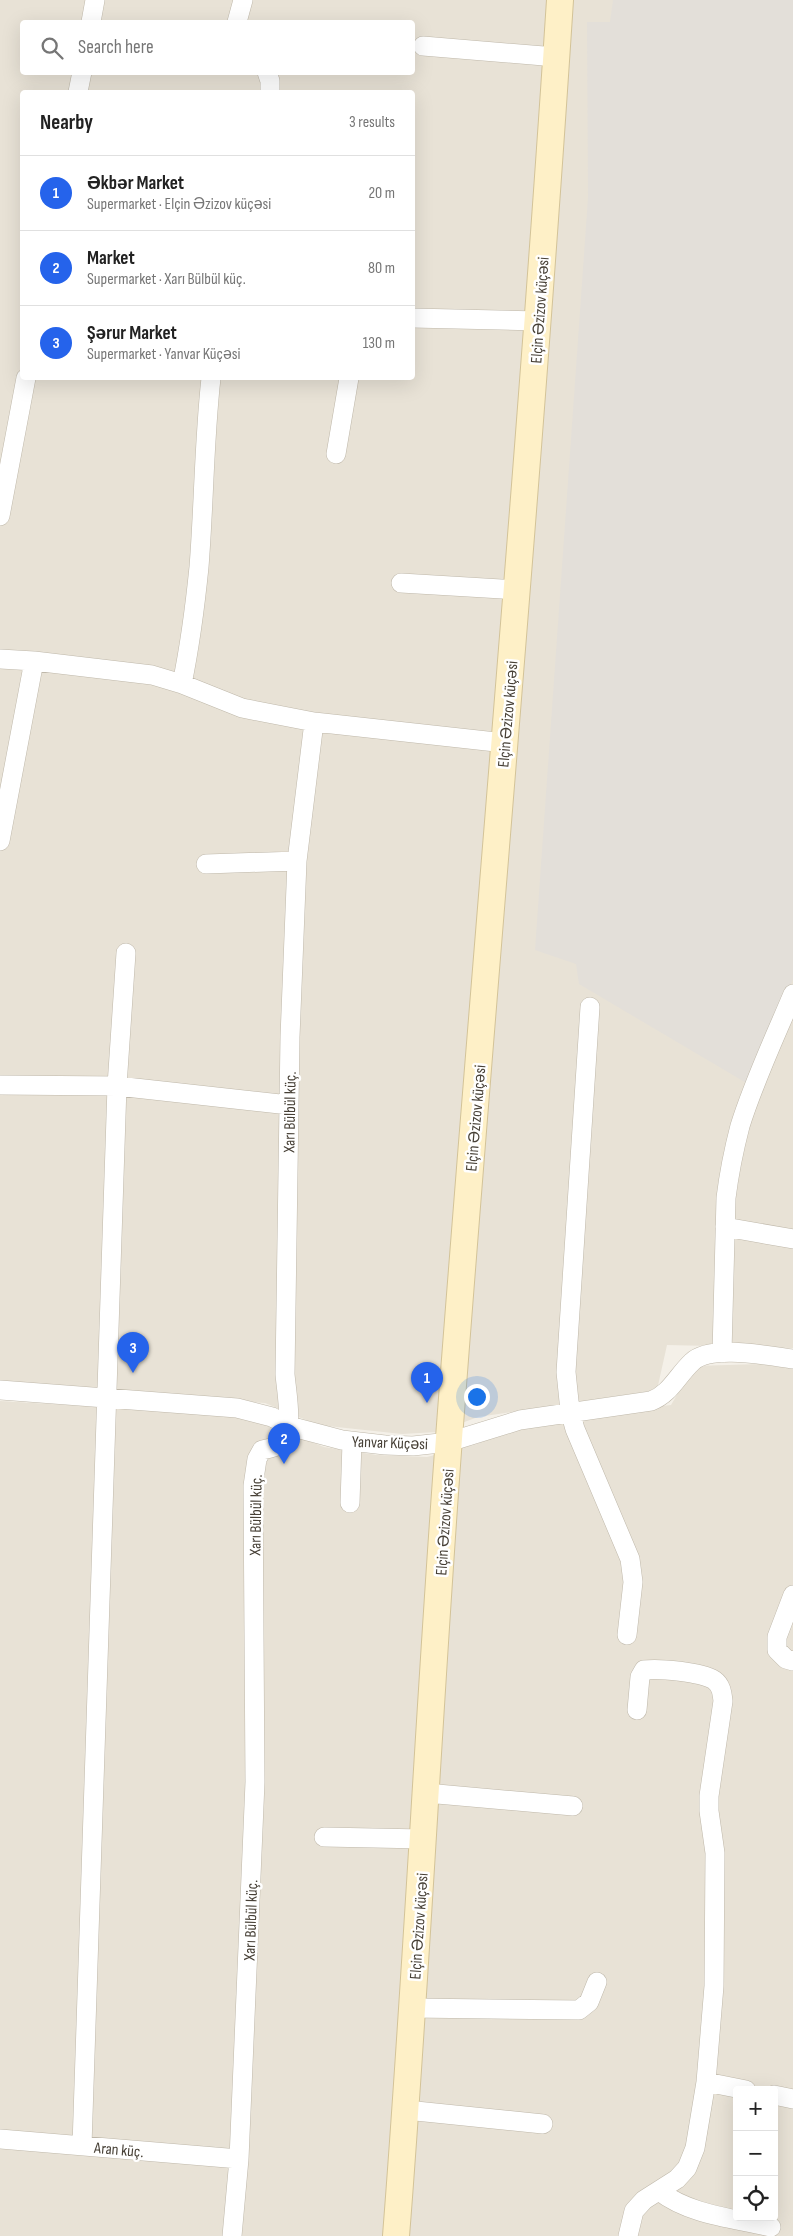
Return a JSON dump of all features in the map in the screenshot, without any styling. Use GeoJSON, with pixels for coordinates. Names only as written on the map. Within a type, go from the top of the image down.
{"type":"FeatureCollection","features":[{"type":"Feature","properties":{"kind":"street"},"geometry":{"type":"LineString","coordinates":[[91,20],[95,0]]}},
{"type":"Feature","properties":{"kind":"street"},"geometry":{"type":"LineString","coordinates":[[238,20],[243,0]]}},
{"type":"Feature","properties":{"kind":"street","name":"Elçin Əzizov küçəsi"},"geometry":{"type":"LineString","coordinates":[[396,2236],[406,2110],[449,1442],[518,590],[560,0]]}},
{"type":"Feature","properties":{"kind":"street"},"geometry":{"type":"LineString","coordinates":[[423,46],[556,57]]}},
{"type":"Feature","properties":{"kind":"street"},"geometry":{"type":"LineString","coordinates":[[78,90],[81,75]]}},
{"type":"Feature","properties":{"kind":"street"},"geometry":{"type":"LineString","coordinates":[[268,75],[270,90]]}},
{"type":"Feature","properties":{"kind":"street"},"geometry":{"type":"LineString","coordinates":[[415,318],[538,321]]}},
{"type":"Feature","properties":{"kind":"street"},"geometry":{"type":"LineString","coordinates":[[0,516],[26,380]]}},
{"type":"Feature","properties":{"kind":"street"},"geometry":{"type":"LineString","coordinates":[[182,684],[192,634],[199,566],[207,415],[211,380]]}},
{"type":"Feature","properties":{"kind":"street"},"geometry":{"type":"LineString","coordinates":[[336,454],[349,380]]}},
{"type":"Feature","properties":{"kind":"street"},"geometry":{"type":"LineString","coordinates":[[401,583],[518,590]]}},
{"type":"Feature","properties":{"kind":"street"},"geometry":{"type":"LineString","coordinates":[[0,659],[34,661],[152,675],[182,684],[242,708],[314,722],[505,743]]}},
{"type":"Feature","properties":{"kind":"street"},"geometry":{"type":"LineString","coordinates":[[0,841],[34,661]]}},
{"type":"Feature","properties":{"kind":"street","name":"Xarı Bülbül küç."},"geometry":{"type":"LineString","coordinates":[[232,2236],[239,2159],[255,1782],[253,1486],[257,1459],[262,1450],[281,1444],[286,1437],[289,1426],[285,1374],[289,1105],[297,862],[314,722]]}},
{"type":"Feature","properties":{"kind":"street"},"geometry":{"type":"LineString","coordinates":[[206,864],[297,862]]}},
{"type":"Feature","properties":{"kind":"street"},"geometry":{"type":"LineString","coordinates":[[82,2146],[117,1086],[126,953]]}},
{"type":"Feature","properties":{"kind":"street"},"geometry":{"type":"LineString","coordinates":[[722,1353],[728,1181],[740,1126],[793,994]]}},
{"type":"Feature","properties":{"kind":"street"},"geometry":{"type":"LineString","coordinates":[[590,1007],[566,1372],[570,1411],[581,1444],[630,1559],[633,1582],[627,1634]]}},
{"type":"Feature","properties":{"kind":"street"},"geometry":{"type":"LineString","coordinates":[[0,1085],[117,1086],[289,1105]]}},
{"type":"Feature","properties":{"kind":"street"},"geometry":{"type":"LineString","coordinates":[[725,1227],[793,1239]]}},
{"type":"Feature","properties":{"kind":"street","name":"Yanvar Küçəsi"},"geometry":{"type":"LineString","coordinates":[[0,1390],[237,1408],[272,1417],[289,1426],[352,1442],[413,1446],[449,1442],[520,1420],[570,1411],[651,1401],[661,1397],[693,1361],[704,1355],[722,1353],[793,1359]]}},
{"type":"Feature","properties":{"kind":"street"},"geometry":{"type":"LineString","coordinates":[[350,1503],[352,1442]]}},
{"type":"Feature","properties":{"kind":"street"},"geometry":{"type":"LineString","coordinates":[[793,1595],[778,1636],[777,1650],[786,1659],[793,1661]]}},
{"type":"Feature","properties":{"kind":"street"},"geometry":{"type":"LineString","coordinates":[[628,2236],[634,2211],[644,2200],[677,2179],[687,2168],[695,2148],[711,2041],[714,1853],[708,1811],[723,1701],[721,1688],[715,1680],[705,1676],[654,1669],[644,1670],[640,1677],[637,1710]]}},
{"type":"Feature","properties":{"kind":"street"},"geometry":{"type":"LineString","coordinates":[[426,1793],[573,1806]]}},
{"type":"Feature","properties":{"kind":"street"},"geometry":{"type":"LineString","coordinates":[[324,1837],[423,1839]]}},
{"type":"Feature","properties":{"kind":"street"},"geometry":{"type":"LineString","coordinates":[[412,2008],[579,2010],[589,2002],[597,1982]]}},
{"type":"Feature","properties":{"kind":"street"},"geometry":{"type":"LineString","coordinates":[[706,2082],[733,2087]]}},
{"type":"Feature","properties":{"kind":"street"},"geometry":{"type":"LineString","coordinates":[[778,2096],[793,2099]]}},
{"type":"Feature","properties":{"kind":"street"},"geometry":{"type":"LineString","coordinates":[[406,2110],[543,2124]]}},
{"type":"Feature","properties":{"kind":"street","name":"Aran küç."},"geometry":{"type":"LineString","coordinates":[[0,2139],[239,2159]]}},
{"type":"Feature","properties":{"kind":"street"},"geometry":{"type":"LineString","coordinates":[[659,2191],[673,2202],[690,2209],[770,2227]]}},
{"type":"Feature","properties":{"kind":"shaded area"},"geometry":{"type":"Polygon","coordinates":[[[0,0],[793,0],[793,1348],[667,1345],[657,1390],[478,1417],[437,1432],[402,1434],[318,1425],[265,1403],[0,1382],[0,0]]]}},
{"type":"Feature","properties":{"kind":"shaded area"},"geometry":{"type":"Polygon","coordinates":[[[613,0],[793,0],[793,979],[748,1084],[579,984],[576,964],[535,950],[588,198],[587,22],[610,22],[613,0]]]}},
{"type":"Feature","properties":{"kind":"shaded area"},"geometry":{"type":"Polygon","coordinates":[[[761,1364],[793,1369],[793,2236],[0,2236],[0,1401],[201,1413],[256,1420],[324,1447],[377,1455],[427,1457],[477,1444],[509,1429],[612,1412],[671,1405],[694,1366],[761,1364]]]}},
{"type":"Feature","properties":{"kind":"place","name":"Şərur Market"},"geometry":{"type":"Point","coordinates":[133,1373]}},
{"type":"Feature","properties":{"kind":"place","name":"Əkbər Market"},"geometry":{"type":"Point","coordinates":[427,1403]}},
{"type":"Feature","properties":{"kind":"place","name":"Market"},"geometry":{"type":"Point","coordinates":[284,1464]}}]}
